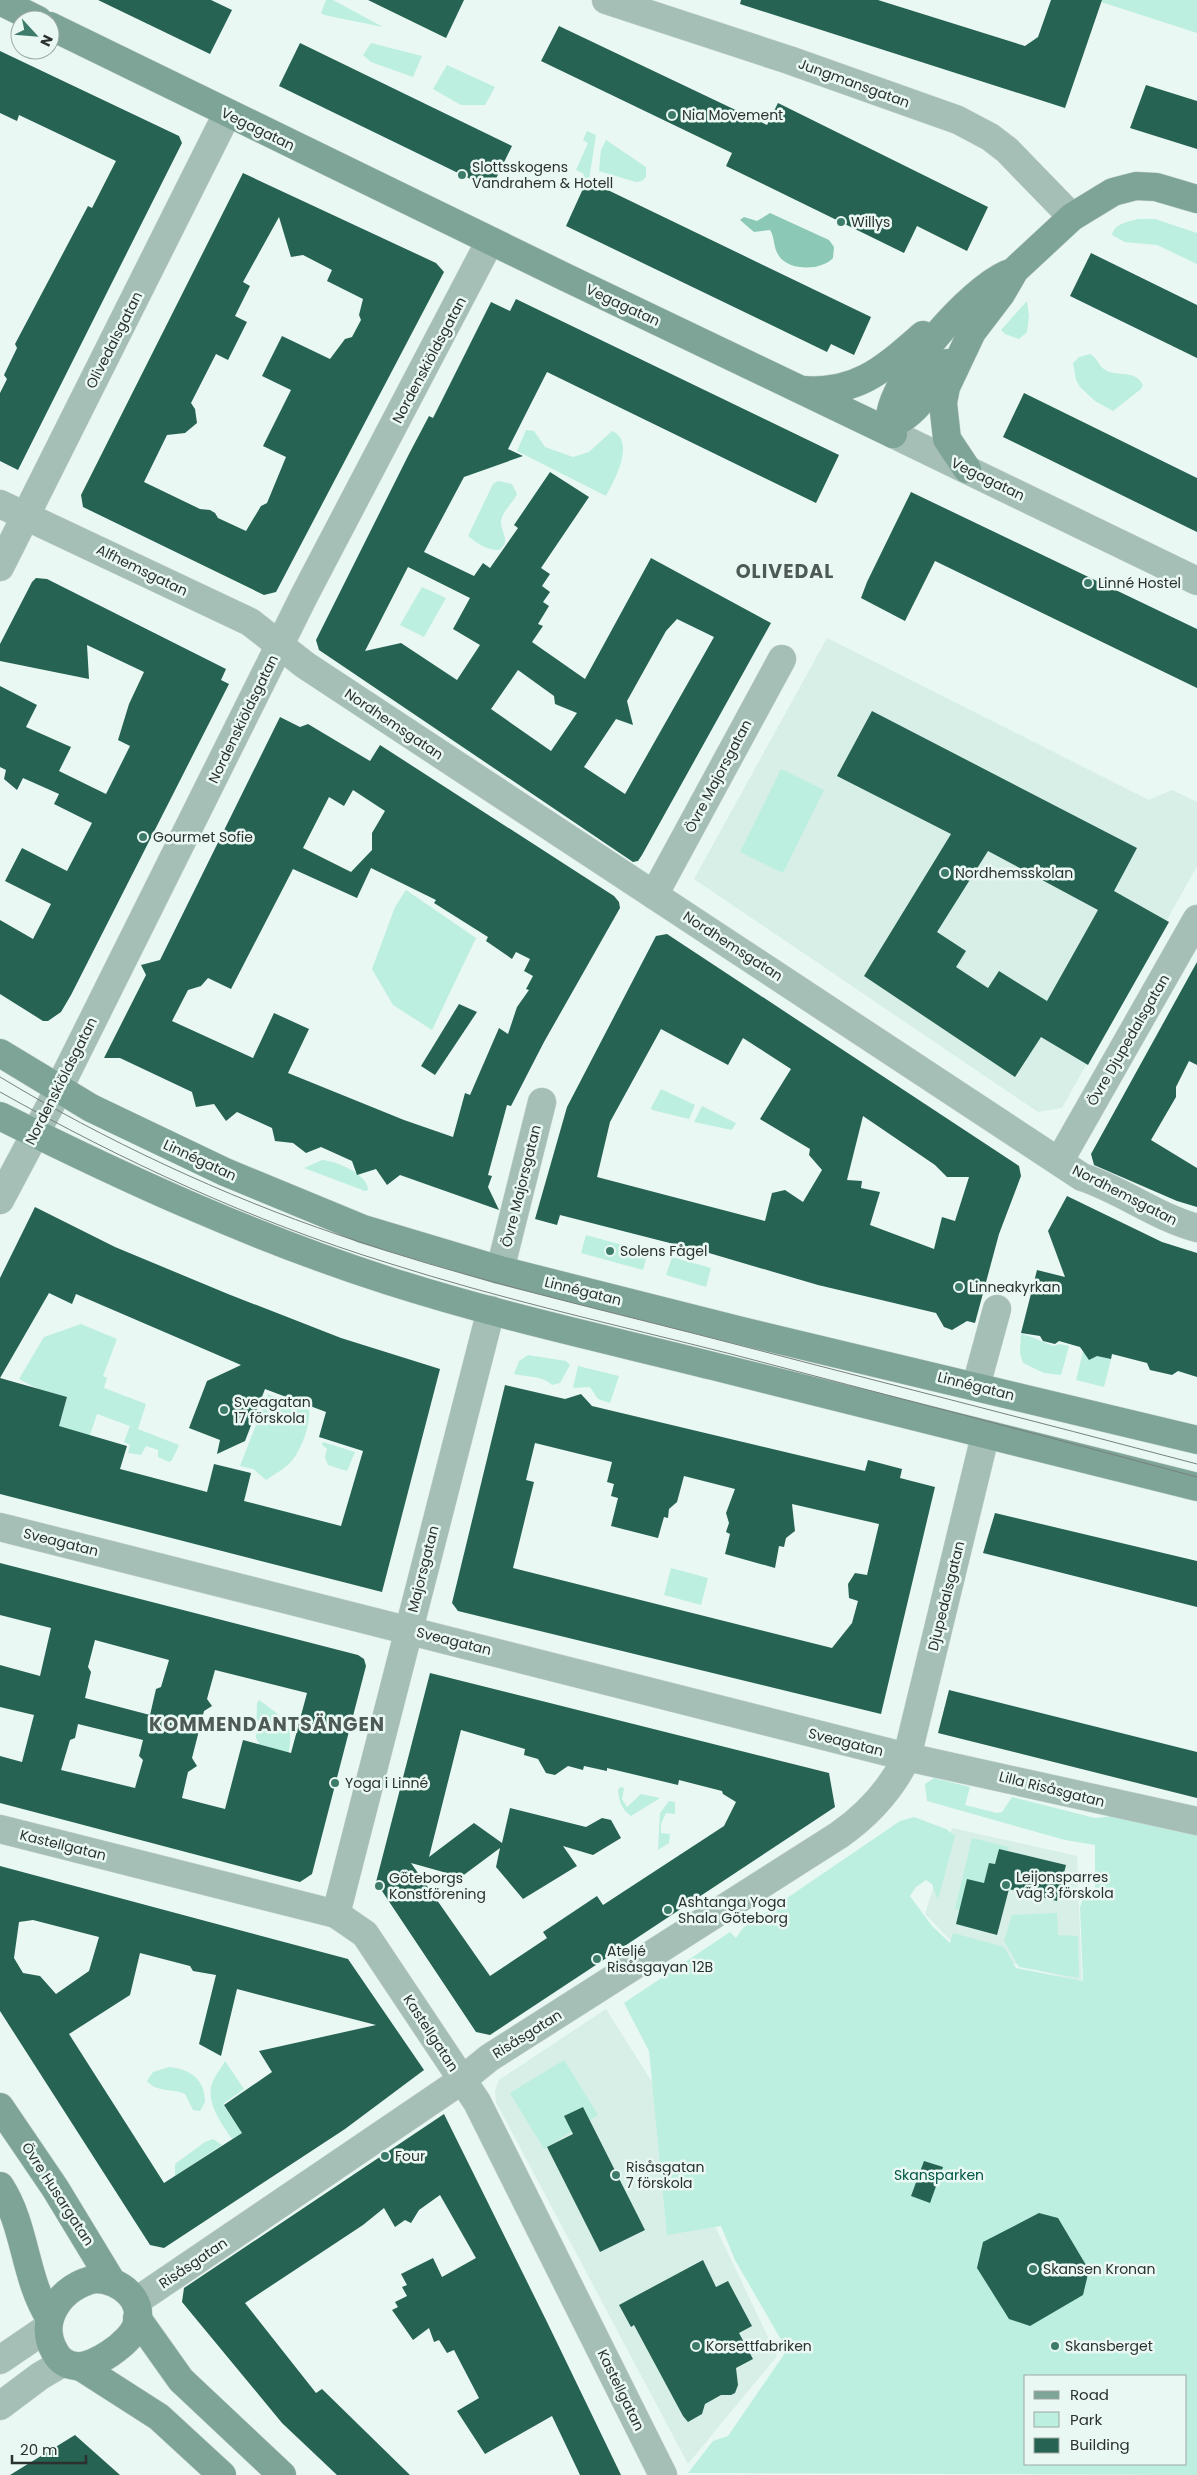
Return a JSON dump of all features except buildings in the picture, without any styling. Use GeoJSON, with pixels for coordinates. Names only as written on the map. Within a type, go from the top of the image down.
{"type":"FeatureCollection","features":[{"type":"Feature","properties":{"kind":"street","name":"Jungmansgatan"},"geometry":{"type":"LineString","coordinates":[[606,0],[789,60],[958,120],[990,137],[1007,150],[1072,217]]}},
{"type":"Feature","properties":{"kind":"street"},"geometry":{"type":"LineString","coordinates":[[0,1],[18,10]]}},
{"type":"Feature","properties":{"kind":"street","name":"Vegagatan"},"geometry":{"type":"LineString","coordinates":[[60,31],[227,114],[801,390],[887,429],[1197,581]]}},
{"type":"Feature","properties":{"kind":"street","name":"Olivedalsgatan"},"geometry":{"type":"LineString","coordinates":[[0,567],[227,114]]}},
{"type":"Feature","properties":{"kind":"street"},"geometry":{"type":"LineString","coordinates":[[887,429],[898,393],[966,321],[992,280],[1024,261],[1072,217],[1105,196],[1136,186],[1156,187],[1197,199]]}},
{"type":"Feature","properties":{"kind":"street","name":"Nordenskiöldsgatan"},"geometry":{"type":"LineString","coordinates":[[0,1200],[58,1089],[280,644],[490,241]]}},
{"type":"Feature","properties":{"kind":"street"},"geometry":{"type":"LineString","coordinates":[[966,321],[939,322],[936,354],[946,387],[943,403],[944,427],[952,449],[967,469]]}},
{"type":"Feature","properties":{"kind":"street"},"geometry":{"type":"LineString","coordinates":[[801,390],[822,391],[856,384],[889,365],[936,354]]}},
{"type":"Feature","properties":{"kind":"street","name":"Alfhemsgatan"},"geometry":{"type":"LineString","coordinates":[[0,504],[250,622],[280,644]]}},
{"type":"Feature","properties":{"kind":"street","name":"Nordhemsgatan"},"geometry":{"type":"LineString","coordinates":[[280,644],[305,664],[1082,1176],[1101,1183],[1179,1223],[1197,1228]]}},
{"type":"Feature","properties":{"kind":"street","name":"Övre Majorsgatan"},"geometry":{"type":"LineString","coordinates":[[654,895],[782,658]]}},
{"type":"Feature","properties":{"kind":"street","name":"Övre Djupedalsgatan"},"geometry":{"type":"LineString","coordinates":[[1060,1160],[1197,919]]}},
{"type":"Feature","properties":{"kind":"street","name":"Linnégatan"},"geometry":{"type":"LineString","coordinates":[[0,1053],[98,1111],[268,1192],[363,1229],[500,1270],[733,1329],[1197,1440]]}},
{"type":"Feature","properties":{"kind":"street","name":"Övre Majorsgatan"},"geometry":{"type":"LineString","coordinates":[[500,1270],[542,1102]]}},
{"type":"Feature","properties":{"kind":"street"},"geometry":{"type":"LineString","coordinates":[[0,1116],[86,1159],[267,1238],[389,1281],[490,1310],[985,1436],[1197,1487]]}},
{"type":"Feature","properties":{"kind":"street"},"geometry":{"type":"LineString","coordinates":[[976,1386],[997,1309]]}},
{"type":"Feature","properties":{"kind":"street","name":"Majorsgatan"},"geometry":{"type":"LineString","coordinates":[[336,1914],[490,1310]]}},
{"type":"Feature","properties":{"kind":"street","name":"Djupedalsgatan"},"geometry":{"type":"LineString","coordinates":[[907,1757],[985,1436]]}},
{"type":"Feature","properties":{"kind":"street","name":"Sveagatan"},"geometry":{"type":"LineString","coordinates":[[0,1527],[907,1757]]}},
{"type":"Feature","properties":{"kind":"street","name":"Lilla Risåsgatan"},"geometry":{"type":"LineString","coordinates":[[907,1757],[1197,1821]]}},
{"type":"Feature","properties":{"kind":"street","name":"Risåsgatan"},"geometry":{"type":"LineString","coordinates":[[136,2310],[462,2080],[489,2058],[859,1821],[897,1778],[907,1757]]}},
{"type":"Feature","properties":{"kind":"street","name":"Kastellgatan"},"geometry":{"type":"LineString","coordinates":[[0,1829],[336,1914],[365,1934],[477,2102],[663,2475]]}},
{"type":"Feature","properties":{"kind":"street","name":"Övre Husargatan"},"geometry":{"type":"LineString","coordinates":[[0,2107],[55,2188],[112,2282],[125,2288],[136,2310],[181,2380],[282,2475]]}},
{"type":"Feature","properties":{"kind":"street"},"geometry":{"type":"LineString","coordinates":[[0,2186],[19,2224],[35,2288],[48,2323],[54,2350],[73,2365],[159,2417],[222,2475]]}},
{"type":"Feature","properties":{"kind":"street"},"geometry":{"type":"LineString","coordinates":[[0,2360],[48,2323],[58,2302],[76,2286],[96,2279],[112,2282]]}},
{"type":"Feature","properties":{"kind":"street"},"geometry":{"type":"LineString","coordinates":[[0,2406],[40,2376],[73,2365],[100,2360],[124,2343],[136,2326],[136,2310]]}},
{"type":"Feature","properties":{"kind":"shaded area"},"geometry":{"type":"Polygon","coordinates":[[[770,213],[829,240],[834,247],[833,258],[821,265],[805,268],[797,267],[784,261],[777,253],[770,230],[754,232],[740,220],[744,217],[757,221],[770,213]]]}},
{"type":"Feature","properties":{"kind":"shaded area","name":"Nordhemsskolan"},"geometry":{"type":"Polygon","coordinates":[[[827,638],[1149,800],[1172,790],[1197,802],[1197,866],[1062,1108],[1038,1112],[694,879],[827,638]]]}},
{"type":"Feature","properties":{"kind":"shaded area","name":"Leijonsparres väg 3 förskola"},"geometry":{"type":"Polygon","coordinates":[[[952,1828],[1077,1856],[1082,1982],[959,1949],[925,1914],[952,1828]]]}},
{"type":"Feature","properties":{"kind":"shaded area"},"geometry":{"type":"Polygon","coordinates":[[[606,2009],[678,2123],[716,2228],[777,2356],[688,2464],[496,2102],[495,2091],[499,2080],[606,2009]]]}},
{"type":"Feature","properties":{"kind":"green space"},"geometry":{"type":"Polygon","coordinates":[[[326,0],[333,0],[383,27],[324,15],[321,13],[326,0]]]}},
{"type":"Feature","properties":{"kind":"green space"},"geometry":{"type":"Polygon","coordinates":[[[1095,0],[1197,0],[1197,33],[1095,0]]]}},
{"type":"Feature","properties":{"kind":"green space"},"geometry":{"type":"Polygon","coordinates":[[[371,43],[422,56],[413,77],[371,62],[363,55],[371,43]]]}},
{"type":"Feature","properties":{"kind":"green space"},"geometry":{"type":"Polygon","coordinates":[[[447,65],[495,87],[485,105],[461,105],[433,89],[447,65]]]}},
{"type":"Feature","properties":{"kind":"green space"},"geometry":{"type":"Polygon","coordinates":[[[587,131],[596,135],[589,180],[583,178],[584,174],[576,170],[588,143],[583,140],[587,131]]]}},
{"type":"Feature","properties":{"kind":"green space"},"geometry":{"type":"Polygon","coordinates":[[[606,140],[646,167],[646,177],[642,181],[636,182],[599,171],[601,150],[606,140]]]}},
{"type":"Feature","properties":{"kind":"green space"},"geometry":{"type":"Polygon","coordinates":[[[1138,219],[1155,219],[1197,233],[1197,264],[1157,245],[1125,242],[1112,235],[1119,225],[1138,219]]]}},
{"type":"Feature","properties":{"kind":"green space"},"geometry":{"type":"Polygon","coordinates":[[[1027,301],[1029,316],[1027,332],[1019,339],[1005,334],[1001,330],[1027,301]]]}},
{"type":"Feature","properties":{"kind":"green space"},"geometry":{"type":"Polygon","coordinates":[[[1090,354],[1107,371],[1136,377],[1143,385],[1141,389],[1113,411],[1095,401],[1080,387],[1076,380],[1073,363],[1079,357],[1090,354]]]}},
{"type":"Feature","properties":{"kind":"green space"},"geometry":{"type":"Polygon","coordinates":[[[526,430],[534,431],[545,447],[573,457],[589,452],[612,431],[619,436],[623,452],[618,471],[606,496],[517,451],[526,430]]]}},
{"type":"Feature","properties":{"kind":"green space"},"geometry":{"type":"Polygon","coordinates":[[[498,481],[512,484],[517,494],[501,521],[505,543],[499,550],[494,550],[478,544],[468,536],[493,484],[498,481]]]}},
{"type":"Feature","properties":{"kind":"green space"},"geometry":{"type":"Polygon","coordinates":[[[422,587],[446,598],[424,637],[400,625],[422,587]]]}},
{"type":"Feature","properties":{"kind":"green space"},"geometry":{"type":"Polygon","coordinates":[[[781,769],[824,790],[783,873],[740,852],[781,769]]]}},
{"type":"Feature","properties":{"kind":"green space"},"geometry":{"type":"Polygon","coordinates":[[[406,890],[476,938],[432,1030],[393,1005],[372,969],[395,907],[406,890]]]}},
{"type":"Feature","properties":{"kind":"green space"},"geometry":{"type":"Polygon","coordinates":[[[661,1089],[695,1105],[689,1119],[652,1110],[651,1108],[661,1089]]]}},
{"type":"Feature","properties":{"kind":"green space"},"geometry":{"type":"Polygon","coordinates":[[[702,1106],[736,1123],[732,1130],[694,1122],[702,1106]]]}},
{"type":"Feature","properties":{"kind":"green space"},"geometry":{"type":"Polygon","coordinates":[[[322,1160],[350,1169],[363,1179],[367,1184],[368,1190],[365,1191],[304,1168],[322,1160]]]}},
{"type":"Feature","properties":{"kind":"green space"},"geometry":{"type":"Polygon","coordinates":[[[586,1235],[648,1252],[643,1270],[581,1253],[586,1235]]]}},
{"type":"Feature","properties":{"kind":"green space"},"geometry":{"type":"Polygon","coordinates":[[[672,1257],[711,1268],[706,1287],[666,1275],[672,1257]]]}},
{"type":"Feature","properties":{"kind":"green space"},"geometry":{"type":"Polygon","coordinates":[[[81,1324],[117,1339],[103,1376],[107,1378],[104,1388],[146,1404],[138,1429],[179,1445],[172,1460],[169,1462],[158,1457],[158,1450],[146,1446],[141,1455],[128,1453],[130,1445],[124,1442],[130,1426],[97,1414],[88,1441],[58,1430],[67,1397],[38,1389],[19,1379],[44,1337],[81,1324]]]}},
{"type":"Feature","properties":{"kind":"green space"},"geometry":{"type":"Polygon","coordinates":[[[1021,1334],[1054,1346],[1059,1344],[1069,1346],[1061,1375],[1044,1373],[1023,1363],[1020,1353],[1021,1334]]]}},
{"type":"Feature","properties":{"kind":"green space"},"geometry":{"type":"Polygon","coordinates":[[[1083,1352],[1111,1359],[1104,1387],[1076,1380],[1083,1352]]]}},
{"type":"Feature","properties":{"kind":"green space"},"geometry":{"type":"Polygon","coordinates":[[[528,1355],[566,1361],[570,1365],[560,1383],[552,1385],[540,1378],[514,1374],[519,1361],[528,1355]]]}},
{"type":"Feature","properties":{"kind":"green space"},"geometry":{"type":"Polygon","coordinates":[[[578,1366],[619,1376],[610,1403],[598,1399],[590,1387],[573,1388],[578,1366]]]}},
{"type":"Feature","properties":{"kind":"green space"},"geometry":{"type":"Polygon","coordinates":[[[268,1394],[301,1408],[306,1398],[309,1420],[305,1437],[294,1458],[285,1467],[266,1480],[253,1469],[240,1466],[268,1394]]]}},
{"type":"Feature","properties":{"kind":"green space"},"geometry":{"type":"Polygon","coordinates":[[[323,1442],[355,1452],[347,1471],[328,1465],[325,1457],[327,1449],[322,1445],[323,1442]]]}},
{"type":"Feature","properties":{"kind":"green space"},"geometry":{"type":"Polygon","coordinates":[[[671,1568],[708,1578],[701,1605],[664,1595],[671,1568]]]}},
{"type":"Feature","properties":{"kind":"green space"},"geometry":{"type":"Polygon","coordinates":[[[259,1700],[282,1718],[286,1724],[290,1737],[289,1747],[287,1759],[248,1782],[259,1743],[256,1738],[257,1703],[259,1700]]]}},
{"type":"Feature","properties":{"kind":"green space","name":"Skansparken"},"geometry":{"type":"Polygon","coordinates":[[[934,1778],[970,1787],[965,1805],[997,1813],[1002,1812],[1012,1797],[1095,1818],[1124,1815],[1197,1831],[1197,2475],[688,2473],[713,2441],[728,2436],[787,2350],[735,2260],[721,2226],[667,2235],[649,2051],[624,2003],[730,1932],[736,1938],[743,1928],[900,1821],[914,1817],[946,1829],[955,1836],[938,1900],[932,1884],[926,1880],[916,1887],[910,1896],[932,1926],[950,1943],[953,1933],[1004,1947],[1016,1968],[1083,1981],[1080,1907],[1084,1896],[1095,1894],[1095,1845],[1065,1840],[927,1801],[925,1784],[934,1778]]]}},
{"type":"Feature","properties":{"kind":"green space"},"geometry":{"type":"Polygon","coordinates":[[[620,1787],[624,1788],[622,1799],[627,1807],[641,1794],[660,1798],[631,1816],[625,1811],[620,1801],[618,1790],[620,1787]]]}},
{"type":"Feature","properties":{"kind":"green space"},"geometry":{"type":"Polygon","coordinates":[[[669,1801],[675,1802],[675,1814],[666,1813],[661,1824],[661,1833],[670,1834],[669,1843],[658,1850],[660,1813],[669,1801]]]}},
{"type":"Feature","properties":{"kind":"green space"},"geometry":{"type":"Polygon","coordinates":[[[972,1838],[1009,1847],[1008,1851],[999,1849],[995,1864],[989,1863],[984,1883],[960,1910],[955,1909],[972,1838]]]}},
{"type":"Feature","properties":{"kind":"green space"},"geometry":{"type":"Polygon","coordinates":[[[1057,1913],[1058,1935],[1078,1936],[1079,1978],[1019,1967],[1004,1941],[1012,1915],[1057,1913]]]}},
{"type":"Feature","properties":{"kind":"green space"},"geometry":{"type":"Polygon","coordinates":[[[564,2060],[598,2115],[544,2149],[510,2093],[564,2060]]]}},
{"type":"Feature","properties":{"kind":"green space"},"geometry":{"type":"Polygon","coordinates":[[[225,2061],[244,2089],[223,2104],[242,2133],[232,2139],[215,2112],[211,2096],[213,2081],[225,2061]]]}},
{"type":"Feature","properties":{"kind":"green space"},"geometry":{"type":"Polygon","coordinates":[[[169,2067],[190,2073],[199,2082],[205,2102],[200,2111],[193,2110],[185,2094],[160,2089],[147,2081],[153,2072],[169,2067]]]}},
{"type":"Feature","properties":{"kind":"green space"},"geometry":{"type":"Polygon","coordinates":[[[213,2139],[222,2145],[175,2176],[175,2164],[205,2142],[213,2139]]]}},
{"type":"Feature","properties":{"kind":"tram line"},"geometry":{"type":"LineString","coordinates":[[0,1077],[81,1123],[165,1165],[252,1203],[383,1250],[518,1289],[1197,1464]]}},
{"type":"Feature","properties":{"kind":"tram line"},"geometry":{"type":"LineString","coordinates":[[0,1092],[93,1142],[189,1188],[287,1228],[388,1263],[516,1300],[731,1354],[1197,1477]]}},
{"type":"Feature","properties":{"kind":"place","name":"Nia Movement"},"geometry":{"type":"Point","coordinates":[672,115]}},
{"type":"Feature","properties":{"kind":"place","name":"Slottsskogens Vandrahem & Hotell"},"geometry":{"type":"Point","coordinates":[462,175]}},
{"type":"Feature","properties":{"kind":"place","name":"Willys"},"geometry":{"type":"Point","coordinates":[841,222]}},
{"type":"Feature","properties":{"kind":"place","name":"Linné Hostel"},"geometry":{"type":"Point","coordinates":[1088,583]}},
{"type":"Feature","properties":{"kind":"place","name":"Gourmet Sofie"},"geometry":{"type":"Point","coordinates":[143,837]}},
{"type":"Feature","properties":{"kind":"place","name":"Nordhemsskolan"},"geometry":{"type":"Point","coordinates":[945,873]}},
{"type":"Feature","properties":{"kind":"place","name":"Solens Fågel"},"geometry":{"type":"Point","coordinates":[610,1251]}},
{"type":"Feature","properties":{"kind":"place","name":"Linneakyrkan"},"geometry":{"type":"Point","coordinates":[959,1287]}},
{"type":"Feature","properties":{"kind":"place","name":"Sveagatan 17 förskola"},"geometry":{"type":"Point","coordinates":[224,1410]}},
{"type":"Feature","properties":{"kind":"place","name":"Yoga i Linné"},"geometry":{"type":"Point","coordinates":[335,1783]}},
{"type":"Feature","properties":{"kind":"place","name":"Leijonsparres väg 3 förskola"},"geometry":{"type":"Point","coordinates":[1006,1885]}},
{"type":"Feature","properties":{"kind":"place","name":"Göteborgs Konstförening"},"geometry":{"type":"Point","coordinates":[379,1886]}},
{"type":"Feature","properties":{"kind":"place","name":"Ashtanga Yoga Shala Göteborg"},"geometry":{"type":"Point","coordinates":[668,1910]}},
{"type":"Feature","properties":{"kind":"place","name":"Ateljé Risåsgayan 12B"},"geometry":{"type":"Point","coordinates":[597,1959]}},
{"type":"Feature","properties":{"kind":"place","name":"Four"},"geometry":{"type":"Point","coordinates":[385,2156]}},
{"type":"Feature","properties":{"kind":"place","name":"Risåsgatan 7 förskola"},"geometry":{"type":"Point","coordinates":[616,2175]}},
{"type":"Feature","properties":{"kind":"place","name":"Skansen Kronan"},"geometry":{"type":"Point","coordinates":[1033,2269]}},
{"type":"Feature","properties":{"kind":"place","name":"Korsettfabriken"},"geometry":{"type":"Point","coordinates":[696,2346]}},
{"type":"Feature","properties":{"kind":"place","name":"Skansberget"},"geometry":{"type":"Point","coordinates":[1055,2346]}},
{"type":"Feature","properties":{"kind":"district","name":"OLIVEDAL"},"geometry":{"type":"Point","coordinates":[785,571]}},
{"type":"Feature","properties":{"kind":"district","name":"KOMMENDANTSÄNGEN"},"geometry":{"type":"Point","coordinates":[267,1724]}}]}
